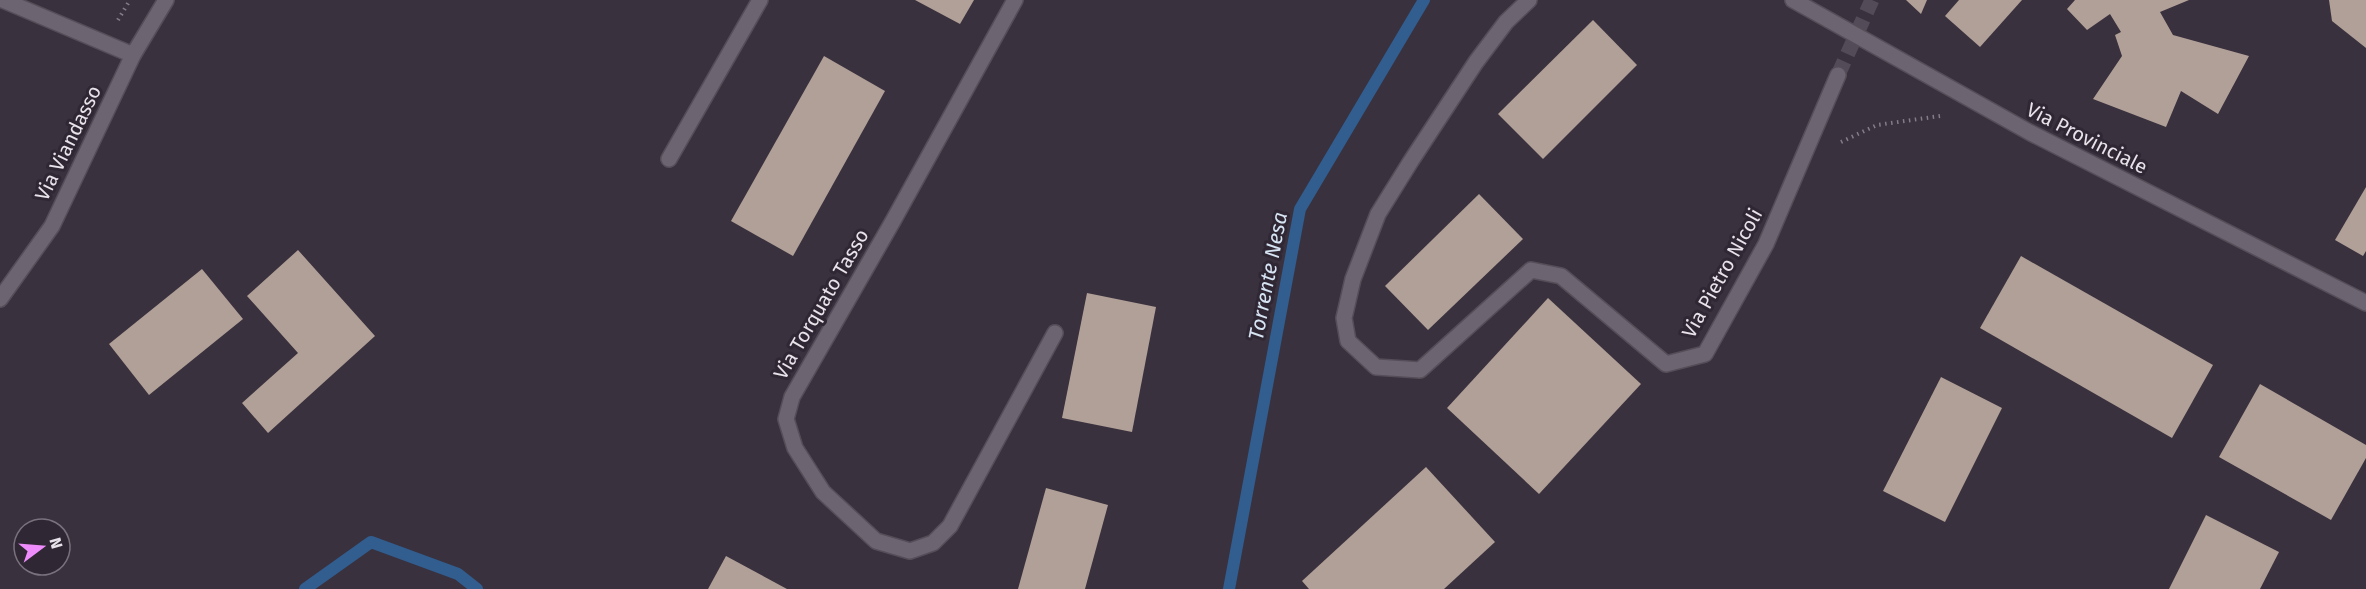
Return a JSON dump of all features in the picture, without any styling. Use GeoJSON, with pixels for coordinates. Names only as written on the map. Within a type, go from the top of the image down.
{"type":"FeatureCollection","features":[{"type":"Feature","properties":{"kind":"street"},"geometry":{"type":"LineString","coordinates":[[3,0],[133,55]]}},
{"type":"Feature","properties":{"kind":"street","name":"Via Viandasso"},"geometry":{"type":"LineString","coordinates":[[0,299],[52,226],[133,55],[166,0]]}},
{"type":"Feature","properties":{"kind":"street"},"geometry":{"type":"LineString","coordinates":[[669,159],[760,0]]}},
{"type":"Feature","properties":{"kind":"street","name":"Via Torquato Tasso"},"geometry":{"type":"LineString","coordinates":[[1015,0],[792,397],[786,419],[795,447],[823,492],[876,542],[910,551],[933,543],[950,526],[1055,333]]}},
{"type":"Feature","properties":{"kind":"street","name":"Via Pietro Nicoli"},"geometry":{"type":"LineString","coordinates":[[1529,0],[1506,22],[1476,62],[1378,214],[1353,279],[1344,318],[1348,341],[1376,367],[1420,370],[1530,270],[1561,276],[1665,363],[1705,354],[1766,244],[1838,75]]}},
{"type":"Feature","properties":{"kind":"street","name":"Via Provinciale"},"geometry":{"type":"LineString","coordinates":[[1793,0],[2040,137],[2366,303]]}},
{"type":"Feature","properties":{"kind":"path"},"geometry":{"type":"LineString","coordinates":[[1835,146],[1877,125],[1943,115],[1981,105]]}},
{"type":"Feature","properties":{"kind":"building"},"geometry":{"type":"Polygon","coordinates":[[[915,0],[974,0],[960,24],[915,0]]]}},
{"type":"Feature","properties":{"kind":"building"},"geometry":{"type":"Polygon","coordinates":[[[1906,0],[1927,0],[1921,14],[1906,0]]]}},
{"type":"Feature","properties":{"kind":"building"},"geometry":{"type":"Polygon","coordinates":[[[1959,0],[2022,0],[1980,47],[1945,16],[1959,0]]]}},
{"type":"Feature","properties":{"kind":"building"},"geometry":{"type":"Polygon","coordinates":[[[2075,0],[2189,0],[2160,12],[2173,35],[2249,56],[2218,114],[2181,91],[2166,127],[2093,99],[2122,56],[2115,35],[2121,32],[2110,14],[2087,30],[2067,9],[2075,0]]]}},
{"type":"Feature","properties":{"kind":"building"},"geometry":{"type":"Polygon","coordinates":[[[2329,0],[2366,0],[2366,48],[2332,21],[2329,0]]]}},
{"type":"Feature","properties":{"kind":"building"},"geometry":{"type":"Polygon","coordinates":[[[1593,20],[1637,65],[1543,159],[1498,114],[1593,20]]]}},
{"type":"Feature","properties":{"kind":"building"},"geometry":{"type":"Polygon","coordinates":[[[824,56],[885,91],[793,256],[731,221],[824,56]]]}},
{"type":"Feature","properties":{"kind":"building"},"geometry":{"type":"Polygon","coordinates":[[[2366,187],[2366,251],[2363,256],[2335,240],[2366,187]]]}},
{"type":"Feature","properties":{"kind":"building"},"geometry":{"type":"Polygon","coordinates":[[[1479,194],[1523,239],[1428,330],[1385,286],[1479,194]]]}},
{"type":"Feature","properties":{"kind":"building"},"geometry":{"type":"Polygon","coordinates":[[[298,250],[375,336],[268,433],[242,403],[298,353],[247,296],[298,250]]]}},
{"type":"Feature","properties":{"kind":"building"},"geometry":{"type":"Polygon","coordinates":[[[2021,256],[2213,365],[2172,438],[1980,328],[2021,256]]]}},
{"type":"Feature","properties":{"kind":"building"},"geometry":{"type":"Polygon","coordinates":[[[202,269],[243,319],[149,395],[109,344],[202,269]]]}},
{"type":"Feature","properties":{"kind":"building"},"geometry":{"type":"Polygon","coordinates":[[[1087,293],[1156,307],[1132,432],[1062,418],[1087,293]]]}},
{"type":"Feature","properties":{"kind":"building"},"geometry":{"type":"Polygon","coordinates":[[[1548,298],[1641,384],[1539,494],[1447,408],[1548,298]]]}},
{"type":"Feature","properties":{"kind":"building"},"geometry":{"type":"Polygon","coordinates":[[[1941,377],[2002,408],[1945,522],[1883,491],[1941,377]]]}},
{"type":"Feature","properties":{"kind":"building"},"geometry":{"type":"Polygon","coordinates":[[[2260,384],[2366,445],[2366,458],[2331,520],[2219,457],[2260,384]]]}},
{"type":"Feature","properties":{"kind":"building"},"geometry":{"type":"Polygon","coordinates":[[[1426,467],[1495,542],[1444,589],[1309,589],[1302,581],[1426,467]]]}},
{"type":"Feature","properties":{"kind":"building"},"geometry":{"type":"Polygon","coordinates":[[[1046,488],[1108,505],[1085,589],[1018,589],[1046,488]]]}},
{"type":"Feature","properties":{"kind":"building"},"geometry":{"type":"Polygon","coordinates":[[[2206,515],[2279,552],[2260,589],[2169,589],[2206,515]]]}},
{"type":"Feature","properties":{"kind":"building"},"geometry":{"type":"Polygon","coordinates":[[[726,556],[787,589],[708,589],[726,556]]]}},
{"type":"Feature","properties":{"kind":"waterway","name":"Torrente Nesa"},"geometry":{"type":"LineString","coordinates":[[1229,589],[1300,209],[1424,0]]}},
{"type":"Feature","properties":{"kind":"waterway"},"geometry":{"type":"LineString","coordinates":[[305,589],[371,542],[458,574],[477,589]]}},
{"type":"Feature","properties":{"kind":"tunnel"},"geometry":{"type":"LineString","coordinates":[[1838,75],[1872,0]]}}]}
